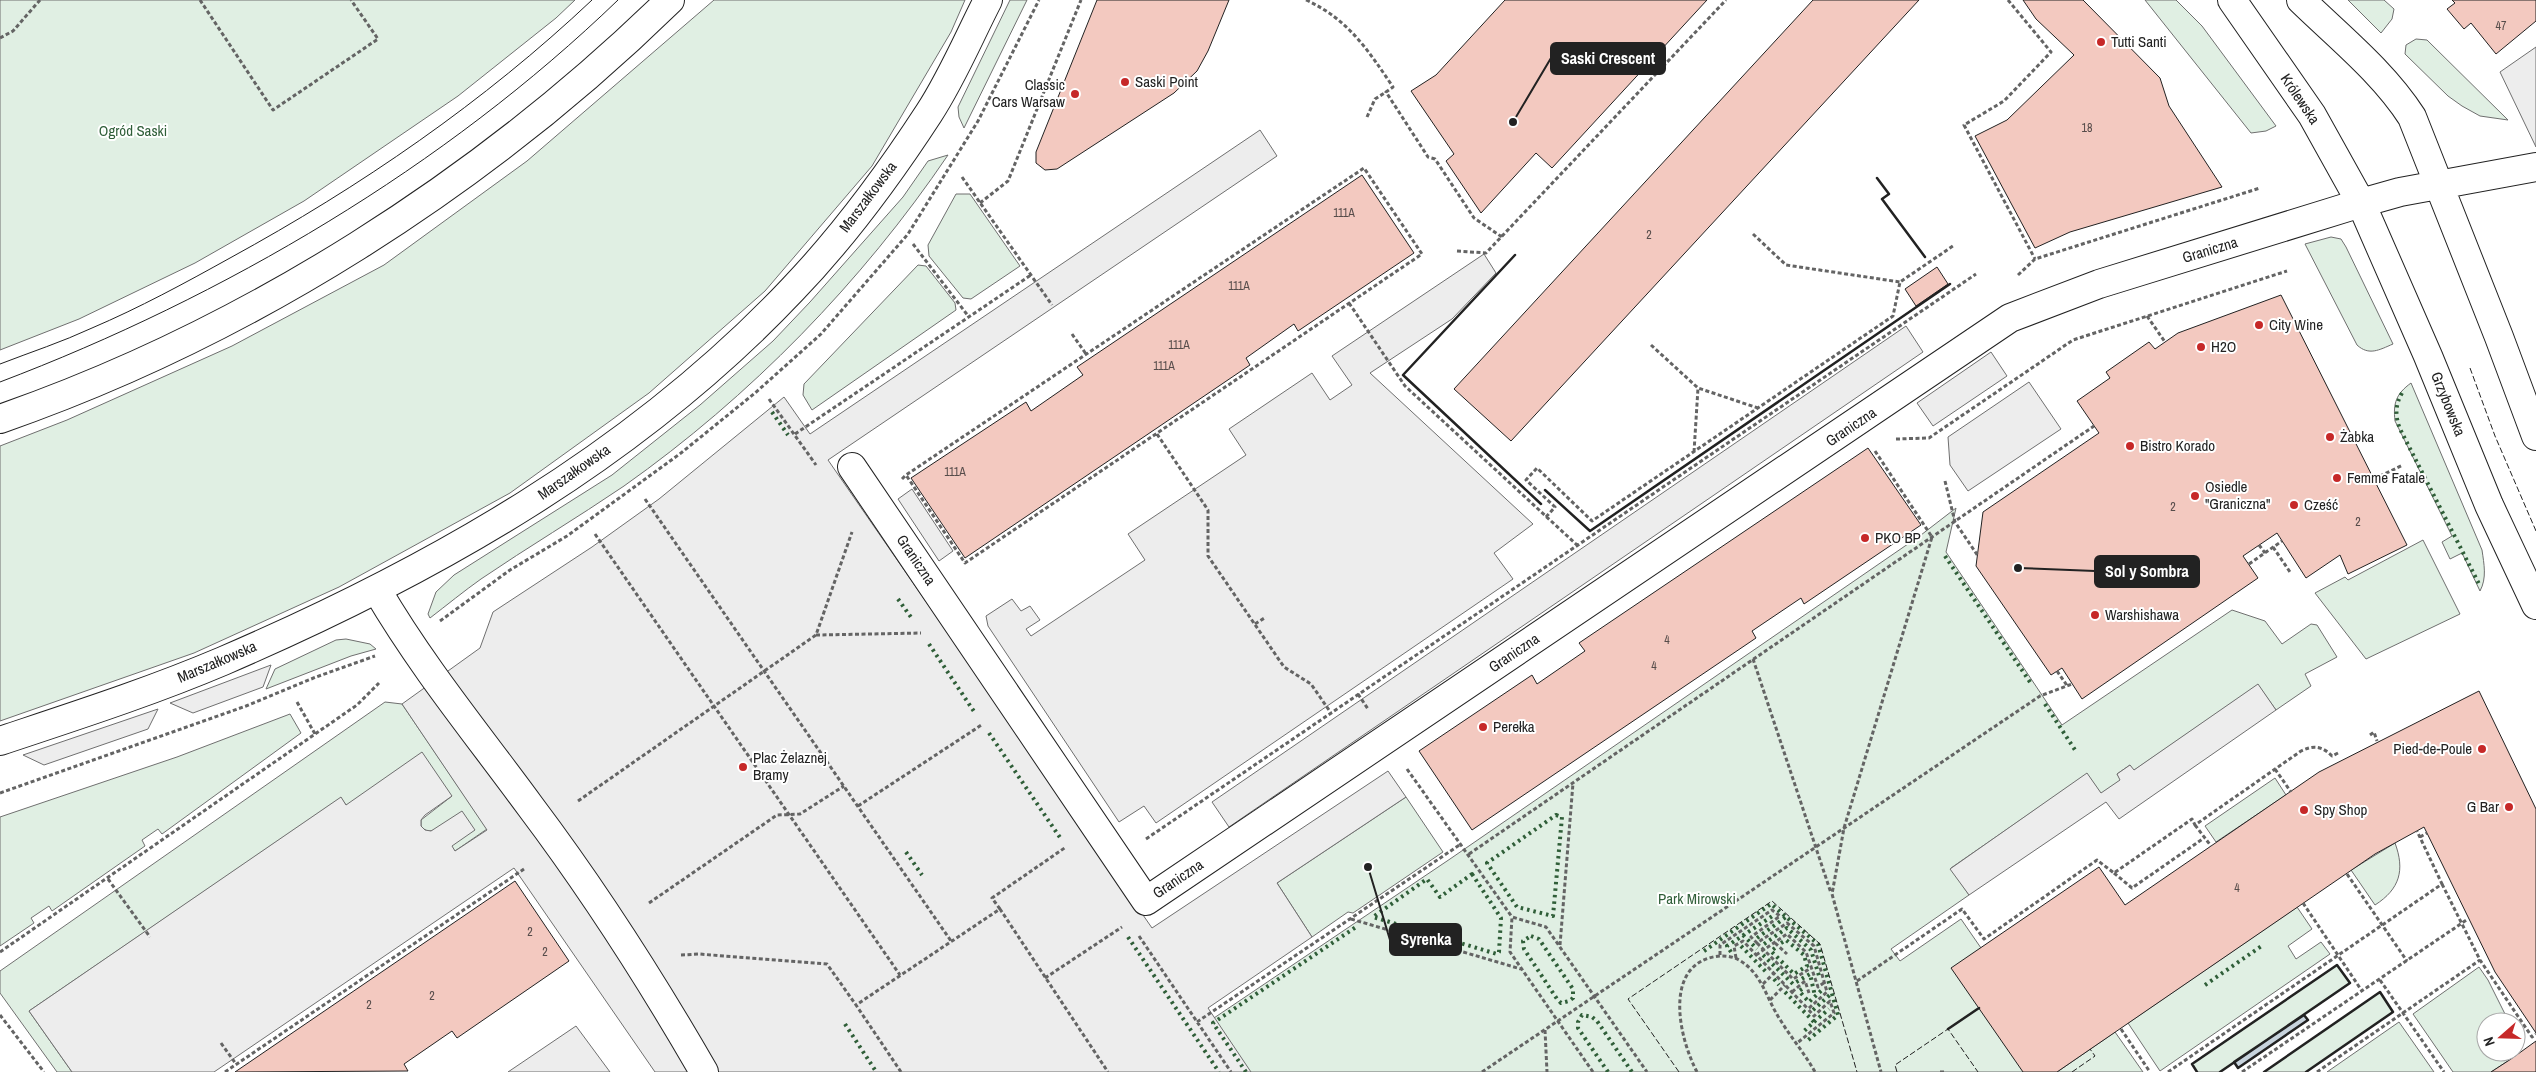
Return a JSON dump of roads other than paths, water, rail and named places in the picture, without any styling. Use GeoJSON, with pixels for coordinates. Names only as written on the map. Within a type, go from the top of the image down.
{"type":"FeatureCollection","features":[{"type":"Feature","properties":{"kind":"street"},"geometry":{"type":"LineString","coordinates":[[0,419],[104,378],[255,306],[417,208],[503,144],[620,48],[670,0]]}},
{"type":"Feature","properties":{"kind":"street","name":"Marszałkowska"},"geometry":{"type":"LineString","coordinates":[[0,741],[130,698],[223,661],[377,590],[500,522],[565,480],[654,415],[767,316],[822,258],[882,181],[930,111],[988,0]]}},
{"type":"Feature","properties":{"kind":"street","name":"Królewska"},"geometry":{"type":"LineString","coordinates":[[2232,0],[2312,115],[2361,203]]}},
{"type":"Feature","properties":{"kind":"street"},"geometry":{"type":"LineString","coordinates":[[2301,0],[2366,63],[2402,102],[2412,117],[2536,436]]}},
{"type":"Feature","properties":{"kind":"street","name":"Graniczna"},"geometry":{"type":"LineString","coordinates":[[852,467],[1146,901],[2010,318],[2100,284],[2361,203],[2439,184],[2536,167]]}},
{"type":"Feature","properties":{"kind":"street","name":"Grzybowska"},"geometry":{"type":"LineString","coordinates":[[2361,203],[2428,356],[2489,506],[2536,605]]}},
{"type":"Feature","properties":{"kind":"street"},"geometry":{"type":"LineString","coordinates":[[377,590],[409,642],[464,720],[532,807],[631,949],[704,1072]]}},
{"type":"Feature","properties":{"kind":"tram line"},"geometry":{"type":"LineString","coordinates":[[0,364],[69,338],[144,304],[230,258],[326,202],[419,141],[464,108],[551,37],[592,0]]}},
{"type":"Feature","properties":{"kind":"tram line"},"geometry":{"type":"LineString","coordinates":[[0,382],[84,348],[167,310],[248,268],[328,222],[405,172],[480,118],[551,61],[618,0]]}},
{"type":"Feature","properties":{"kind":"place","name":"Tutti Santi"},"geometry":{"type":"Point","coordinates":[2101,42]}},
{"type":"Feature","properties":{"kind":"place","name":"Saski Point"},"geometry":{"type":"Point","coordinates":[1125,82]}},
{"type":"Feature","properties":{"kind":"place","name":"Classic Cars Warsaw"},"geometry":{"type":"Point","coordinates":[1075,94]}},
{"type":"Feature","properties":{"kind":"place","name":"Saski Crescent"},"geometry":{"type":"Point","coordinates":[1513,122]}},
{"type":"Feature","properties":{"kind":"place","name":"City Wine"},"geometry":{"type":"Point","coordinates":[2259,325]}},
{"type":"Feature","properties":{"kind":"place","name":"H2O"},"geometry":{"type":"Point","coordinates":[2201,347]}},
{"type":"Feature","properties":{"kind":"place","name":"Żabka"},"geometry":{"type":"Point","coordinates":[2330,437]}},
{"type":"Feature","properties":{"kind":"place","name":"Bistro Korado"},"geometry":{"type":"Point","coordinates":[2130,446]}},
{"type":"Feature","properties":{"kind":"place","name":"Femme Fatale"},"geometry":{"type":"Point","coordinates":[2337,478]}},
{"type":"Feature","properties":{"kind":"place","name":"Osiedle \"Graniczna\""},"geometry":{"type":"Point","coordinates":[2195,496]}},
{"type":"Feature","properties":{"kind":"place","name":"Cześć"},"geometry":{"type":"Point","coordinates":[2294,505]}},
{"type":"Feature","properties":{"kind":"place","name":"PKO BP"},"geometry":{"type":"Point","coordinates":[1865,538]}},
{"type":"Feature","properties":{"kind":"place","name":"Sol y Sombra"},"geometry":{"type":"Point","coordinates":[2018,568]}},
{"type":"Feature","properties":{"kind":"place","name":"Warshishawa"},"geometry":{"type":"Point","coordinates":[2095,615]}},
{"type":"Feature","properties":{"kind":"place","name":"Perełka"},"geometry":{"type":"Point","coordinates":[1483,727]}},
{"type":"Feature","properties":{"kind":"place","name":"Pied-de-Poule"},"geometry":{"type":"Point","coordinates":[2482,749]}},
{"type":"Feature","properties":{"kind":"place","name":"Plac Żelaznej Bramy"},"geometry":{"type":"Point","coordinates":[743,767]}},
{"type":"Feature","properties":{"kind":"place","name":"G Bar"},"geometry":{"type":"Point","coordinates":[2509,807]}},
{"type":"Feature","properties":{"kind":"place","name":"Spy Shop"},"geometry":{"type":"Point","coordinates":[2304,810]}},
{"type":"Feature","properties":{"kind":"place","name":"Syrenka"},"geometry":{"type":"Point","coordinates":[1368,867]}},
{"type":"Feature","properties":{"kind":"park label","name":"Ogród Saski"},"geometry":{"type":"Point","coordinates":[133,131]}},
{"type":"Feature","properties":{"kind":"park label","name":"Park Mirowski"},"geometry":{"type":"Point","coordinates":[1697,899]}}]}
